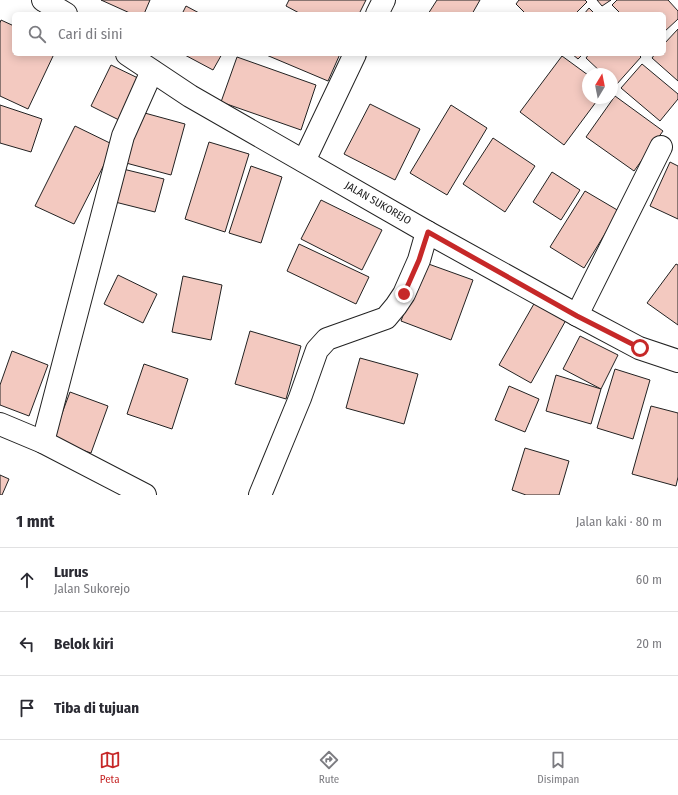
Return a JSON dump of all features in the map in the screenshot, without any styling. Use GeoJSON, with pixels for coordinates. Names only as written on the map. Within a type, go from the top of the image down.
{"type":"FeatureCollection","features":[{"type":"Feature","properties":{"kind":"street"},"geometry":{"type":"LineString","coordinates":[[377,12],[384,0]]}},
{"type":"Feature","properties":{"kind":"street","name":"JALAN SUKOREJO"},"geometry":{"type":"LineString","coordinates":[[130,56],[190,96],[577,316],[640,348],[678,361]]}},
{"type":"Feature","properties":{"kind":"street"},"geometry":{"type":"LineString","coordinates":[[304,161],[355,56]]}},
{"type":"Feature","properties":{"kind":"street"},"geometry":{"type":"LineString","coordinates":[[43,442],[123,136],[152,71]]}},
{"type":"Feature","properties":{"kind":"street"},"geometry":{"type":"LineString","coordinates":[[577,316],[661,147]]}},
{"type":"Feature","properties":{"kind":"street"},"geometry":{"type":"LineString","coordinates":[[260,495],[300,398],[317,350],[327,339],[386,318],[404,294],[419,260],[428,232]]}},
{"type":"Feature","properties":{"kind":"street"},"geometry":{"type":"LineString","coordinates":[[0,424],[43,442],[145,495]]}},
{"type":"Feature","properties":{"kind":"building"},"geometry":{"type":"Polygon","coordinates":[[[101,0],[150,0],[145,12],[128,12],[101,0]]]}},
{"type":"Feature","properties":{"kind":"building"},"geometry":{"type":"Polygon","coordinates":[[[289,0],[366,0],[360,12],[297,12],[286,6],[289,0]]]}},
{"type":"Feature","properties":{"kind":"building"},"geometry":{"type":"Polygon","coordinates":[[[437,0],[480,0],[473,12],[429,12],[437,0]]]}},
{"type":"Feature","properties":{"kind":"building"},"geometry":{"type":"Polygon","coordinates":[[[519,0],[585,0],[587,2],[577,12],[524,12],[516,4],[519,0]]]}},
{"type":"Feature","properties":{"kind":"building"},"geometry":{"type":"Polygon","coordinates":[[[597,0],[611,0],[602,6],[597,0]]]}},
{"type":"Feature","properties":{"kind":"building"},"geometry":{"type":"Polygon","coordinates":[[[617,0],[668,0],[678,11],[678,19],[666,30],[666,12],[619,12],[612,5],[617,0]]]}},
{"type":"Feature","properties":{"kind":"building"},"geometry":{"type":"Polygon","coordinates":[[[186,6],[197,12],[183,12],[186,6]]]}},
{"type":"Feature","properties":{"kind":"building"},"geometry":{"type":"Polygon","coordinates":[[[589,8],[593,12],[586,12],[589,8]]]}},
{"type":"Feature","properties":{"kind":"building"},"geometry":{"type":"Polygon","coordinates":[[[1,20],[12,25],[12,56],[53,56],[28,109],[0,96],[1,20]]]}},
{"type":"Feature","properties":{"kind":"building"},"geometry":{"type":"Polygon","coordinates":[[[678,29],[678,81],[652,58],[654,56],[666,56],[666,42],[678,29]]]}},
{"type":"Feature","properties":{"kind":"building"},"geometry":{"type":"Polygon","coordinates":[[[187,56],[221,56],[213,70],[187,56]]]}},
{"type":"Feature","properties":{"kind":"building"},"geometry":{"type":"Polygon","coordinates":[[[269,56],[339,56],[328,81],[269,56]]]}},
{"type":"Feature","properties":{"kind":"building"},"geometry":{"type":"Polygon","coordinates":[[[562,56],[582,71],[582,104],[595,104],[564,145],[520,112],[562,56]]]}},
{"type":"Feature","properties":{"kind":"building"},"geometry":{"type":"Polygon","coordinates":[[[588,56],[641,57],[618,83],[618,68],[597,68],[586,58],[588,56]]]}},
{"type":"Feature","properties":{"kind":"building"},"geometry":{"type":"Polygon","coordinates":[[[237,57],[316,85],[301,130],[221,102],[237,57]]]}},
{"type":"Feature","properties":{"kind":"building"},"geometry":{"type":"Polygon","coordinates":[[[642,64],[678,94],[678,99],[660,121],[621,88],[642,64]]]}},
{"type":"Feature","properties":{"kind":"building"},"geometry":{"type":"Polygon","coordinates":[[[111,65],[140,79],[119,120],[91,106],[111,65]]]}},
{"type":"Feature","properties":{"kind":"building"},"geometry":{"type":"Polygon","coordinates":[[[618,98],[663,131],[634,171],[586,137],[609,104],[618,104],[618,98]]]}},
{"type":"Feature","properties":{"kind":"building"},"geometry":{"type":"Polygon","coordinates":[[[370,104],[420,129],[395,180],[344,154],[370,104]]]}},
{"type":"Feature","properties":{"kind":"building"},"geometry":{"type":"Polygon","coordinates":[[[0,105],[42,119],[31,152],[0,143],[0,105]]]}},
{"type":"Feature","properties":{"kind":"building"},"geometry":{"type":"Polygon","coordinates":[[[451,105],[487,128],[447,195],[410,173],[451,105]]]}},
{"type":"Feature","properties":{"kind":"building"},"geometry":{"type":"Polygon","coordinates":[[[141,112],[185,124],[171,175],[126,163],[141,112]]]}},
{"type":"Feature","properties":{"kind":"building"},"geometry":{"type":"Polygon","coordinates":[[[75,126],[114,145],[74,224],[35,206],[75,126]]]}},
{"type":"Feature","properties":{"kind":"building"},"geometry":{"type":"Polygon","coordinates":[[[493,138],[535,166],[505,212],[463,184],[493,138]]]}},
{"type":"Feature","properties":{"kind":"building"},"geometry":{"type":"Polygon","coordinates":[[[209,142],[249,154],[225,232],[185,219],[209,142]]]}},
{"type":"Feature","properties":{"kind":"building"},"geometry":{"type":"Polygon","coordinates":[[[670,162],[678,166],[678,219],[650,206],[670,162]]]}},
{"type":"Feature","properties":{"kind":"building"},"geometry":{"type":"Polygon","coordinates":[[[251,166],[282,177],[261,243],[229,233],[251,166]]]}},
{"type":"Feature","properties":{"kind":"building"},"geometry":{"type":"Polygon","coordinates":[[[123,169],[164,179],[155,212],[115,202],[123,169]]]}},
{"type":"Feature","properties":{"kind":"building"},"geometry":{"type":"Polygon","coordinates":[[[552,172],[580,190],[561,220],[533,202],[552,172]]]}},
{"type":"Feature","properties":{"kind":"building"},"geometry":{"type":"Polygon","coordinates":[[[585,191],[619,211],[584,268],[550,247],[585,191]]]}},
{"type":"Feature","properties":{"kind":"building"},"geometry":{"type":"Polygon","coordinates":[[[321,200],[382,230],[362,270],[301,239],[321,200]]]}},
{"type":"Feature","properties":{"kind":"building"},"geometry":{"type":"Polygon","coordinates":[[[299,244],[369,277],[356,304],[287,271],[299,244]]]}},
{"type":"Feature","properties":{"kind":"building"},"geometry":{"type":"Polygon","coordinates":[[[423,262],[473,280],[451,340],[401,321],[423,262]]]}},
{"type":"Feature","properties":{"kind":"building"},"geometry":{"type":"Polygon","coordinates":[[[676,264],[678,265],[678,325],[647,303],[676,264]]]}},
{"type":"Feature","properties":{"kind":"building"},"geometry":{"type":"Polygon","coordinates":[[[118,275],[157,294],[143,323],[104,304],[118,275]]]}},
{"type":"Feature","properties":{"kind":"building"},"geometry":{"type":"Polygon","coordinates":[[[183,276],[222,285],[211,340],[172,332],[183,276]]]}},
{"type":"Feature","properties":{"kind":"building"},"geometry":{"type":"Polygon","coordinates":[[[535,302],[566,320],[531,383],[499,365],[535,302]]]}},
{"type":"Feature","properties":{"kind":"building"},"geometry":{"type":"Polygon","coordinates":[[[250,331],[301,346],[286,399],[235,384],[250,331]]]}},
{"type":"Feature","properties":{"kind":"building"},"geometry":{"type":"Polygon","coordinates":[[[580,336],[618,355],[601,389],[563,369],[580,336]]]}},
{"type":"Feature","properties":{"kind":"building"},"geometry":{"type":"Polygon","coordinates":[[[12,351],[48,365],[29,416],[0,405],[0,385],[12,351]]]}},
{"type":"Feature","properties":{"kind":"building"},"geometry":{"type":"Polygon","coordinates":[[[360,358],[418,374],[404,424],[346,408],[360,358]]]}},
{"type":"Feature","properties":{"kind":"building"},"geometry":{"type":"Polygon","coordinates":[[[144,364],[188,379],[172,429],[127,414],[144,364]]]}},
{"type":"Feature","properties":{"kind":"building"},"geometry":{"type":"Polygon","coordinates":[[[615,369],[650,380],[633,439],[597,428],[615,369]]]}},
{"type":"Feature","properties":{"kind":"building"},"geometry":{"type":"Polygon","coordinates":[[[556,375],[601,389],[591,424],[546,411],[556,375]]]}},
{"type":"Feature","properties":{"kind":"building"},"geometry":{"type":"Polygon","coordinates":[[[509,386],[539,399],[525,432],[495,420],[509,386]]]}},
{"type":"Feature","properties":{"kind":"building"},"geometry":{"type":"Polygon","coordinates":[[[70,392],[108,406],[91,453],[52,440],[70,392]]]}},
{"type":"Feature","properties":{"kind":"building"},"geometry":{"type":"Polygon","coordinates":[[[651,406],[678,413],[678,477],[676,486],[632,474],[651,406]]]}},
{"type":"Feature","properties":{"kind":"building"},"geometry":{"type":"Polygon","coordinates":[[[525,448],[569,461],[559,495],[526,495],[512,490],[525,448]]]}},
{"type":"Feature","properties":{"kind":"building"},"geometry":{"type":"Polygon","coordinates":[[[0,475],[9,479],[2,495],[0,495],[0,475]]]}},
{"type":"Feature","properties":{"kind":"route"},"geometry":{"type":"LineString","coordinates":[[404,294],[419,260],[428,232],[577,316],[640,348]]}}]}
